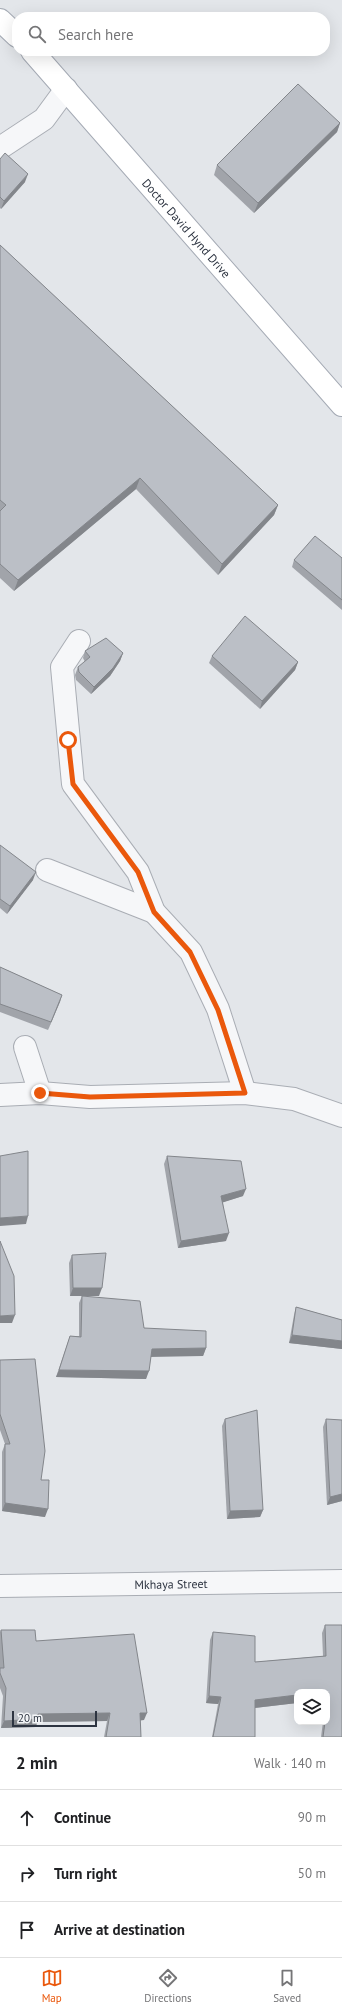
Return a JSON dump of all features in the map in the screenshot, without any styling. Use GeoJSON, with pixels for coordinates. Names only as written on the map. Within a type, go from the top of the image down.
{"type":"FeatureCollection","features":[{"type":"Feature","properties":{"kind":"main road"},"geometry":{"type":"LineString","coordinates":[[0,20],[12,31]]}},
{"type":"Feature","properties":{"kind":"main road","name":"Doctor David Hynd Drive"},"geometry":{"type":"LineString","coordinates":[[36,56],[342,405]]}},
{"type":"Feature","properties":{"kind":"street"},"geometry":{"type":"LineString","coordinates":[[0,148],[44,119],[66,89]]}},
{"type":"Feature","properties":{"kind":"street"},"geometry":{"type":"LineString","coordinates":[[79,641],[62,667],[73,784],[138,872],[154,912],[190,952],[218,1010],[245,1093]]}},
{"type":"Feature","properties":{"kind":"street"},"geometry":{"type":"LineString","coordinates":[[47,870],[154,912]]}},
{"type":"Feature","properties":{"kind":"street"},"geometry":{"type":"LineString","coordinates":[[25,1047],[40,1093]]}},
{"type":"Feature","properties":{"kind":"street"},"geometry":{"type":"LineString","coordinates":[[0,1095],[40,1093],[90,1097],[245,1093],[294,1099],[342,1116]]}},
{"type":"Feature","properties":{"kind":"street","name":"Mkhaya Street"},"geometry":{"type":"LineString","coordinates":[[0,1586],[342,1581]]}},
{"type":"Feature","properties":{"kind":"building"},"geometry":{"type":"Polygon","coordinates":[[[298,84],[340,123],[258,203],[217,165],[298,84]]]}},
{"type":"Feature","properties":{"kind":"building"},"geometry":{"type":"Polygon","coordinates":[[[5,153],[28,174],[4,201],[0,197],[0,159],[5,153]]]}},
{"type":"Feature","properties":{"kind":"building"},"geometry":{"type":"Polygon","coordinates":[[[0,245],[278,505],[222,564],[140,478],[18,580],[0,564],[0,511],[6,505],[0,500],[0,245]]]}},
{"type":"Feature","properties":{"kind":"building"},"geometry":{"type":"Polygon","coordinates":[[[315,536],[342,558],[342,600],[294,560],[315,536]]]}},
{"type":"Feature","properties":{"kind":"building"},"geometry":{"type":"Polygon","coordinates":[[[245,616],[298,662],[262,701],[212,656],[245,616]]]}},
{"type":"Feature","properties":{"kind":"building"},"geometry":{"type":"Polygon","coordinates":[[[106,638],[123,653],[113,668],[94,687],[79,672],[78,667],[90,657],[85,651],[106,638]]]}},
{"type":"Feature","properties":{"kind":"building"},"geometry":{"type":"Polygon","coordinates":[[[0,845],[36,872],[10,906],[0,899],[0,845]]]}},
{"type":"Feature","properties":{"kind":"building"},"geometry":{"type":"Polygon","coordinates":[[[0,967],[62,995],[51,1022],[0,1004],[0,967]]]}},
{"type":"Feature","properties":{"kind":"building"},"geometry":{"type":"Polygon","coordinates":[[[28,1151],[28,1216],[0,1218],[0,1156],[28,1151]]]}},
{"type":"Feature","properties":{"kind":"building"},"geometry":{"type":"Polygon","coordinates":[[[167,1156],[241,1161],[246,1189],[221,1196],[229,1233],[181,1241],[167,1156]]]}},
{"type":"Feature","properties":{"kind":"building"},"geometry":{"type":"Polygon","coordinates":[[[0,1241],[14,1276],[15,1315],[0,1316],[0,1241]]]}},
{"type":"Feature","properties":{"kind":"building"},"geometry":{"type":"Polygon","coordinates":[[[106,1253],[102,1288],[73,1288],[72,1255],[106,1253]]]}},
{"type":"Feature","properties":{"kind":"building"},"geometry":{"type":"Polygon","coordinates":[[[82,1296],[140,1301],[144,1328],[206,1331],[206,1348],[152,1349],[149,1371],[59,1370],[70,1336],[81,1337],[82,1296]]]}},
{"type":"Feature","properties":{"kind":"building"},"geometry":{"type":"Polygon","coordinates":[[[296,1307],[342,1320],[342,1341],[292,1335],[296,1307]]]}},
{"type":"Feature","properties":{"kind":"building"},"geometry":{"type":"Polygon","coordinates":[[[35,1359],[45,1451],[41,1480],[49,1480],[48,1509],[5,1503],[5,1444],[10,1444],[0,1414],[0,1360],[35,1359]]]}},
{"type":"Feature","properties":{"kind":"building"},"geometry":{"type":"Polygon","coordinates":[[[257,1410],[263,1510],[230,1511],[225,1419],[257,1410]]]}},
{"type":"Feature","properties":{"kind":"building"},"geometry":{"type":"Polygon","coordinates":[[[326,1419],[342,1420],[342,1494],[330,1497],[326,1419]]]}},
{"type":"Feature","properties":{"kind":"building"},"geometry":{"type":"Polygon","coordinates":[[[325,1625],[342,1625],[342,1737],[323,1737],[325,1725],[330,1725],[330,1689],[294,1689],[294,1695],[255,1700],[255,1737],[213,1737],[221,1697],[209,1696],[213,1632],[255,1636],[255,1662],[326,1656],[325,1625]]]}},
{"type":"Feature","properties":{"kind":"building"},"geometry":{"type":"Polygon","coordinates":[[[1,1630],[35,1630],[36,1641],[134,1634],[147,1713],[140,1713],[141,1737],[106,1737],[110,1713],[38,1714],[38,1719],[4,1721],[6,1688],[0,1673],[0,1668],[4,1668],[1,1630]]]}},
{"type":"Feature","properties":{"kind":"route"},"geometry":{"type":"LineString","coordinates":[[40,1093],[90,1097],[245,1093],[218,1010],[190,952],[154,912],[138,872],[73,784],[68,740]]}}]}
